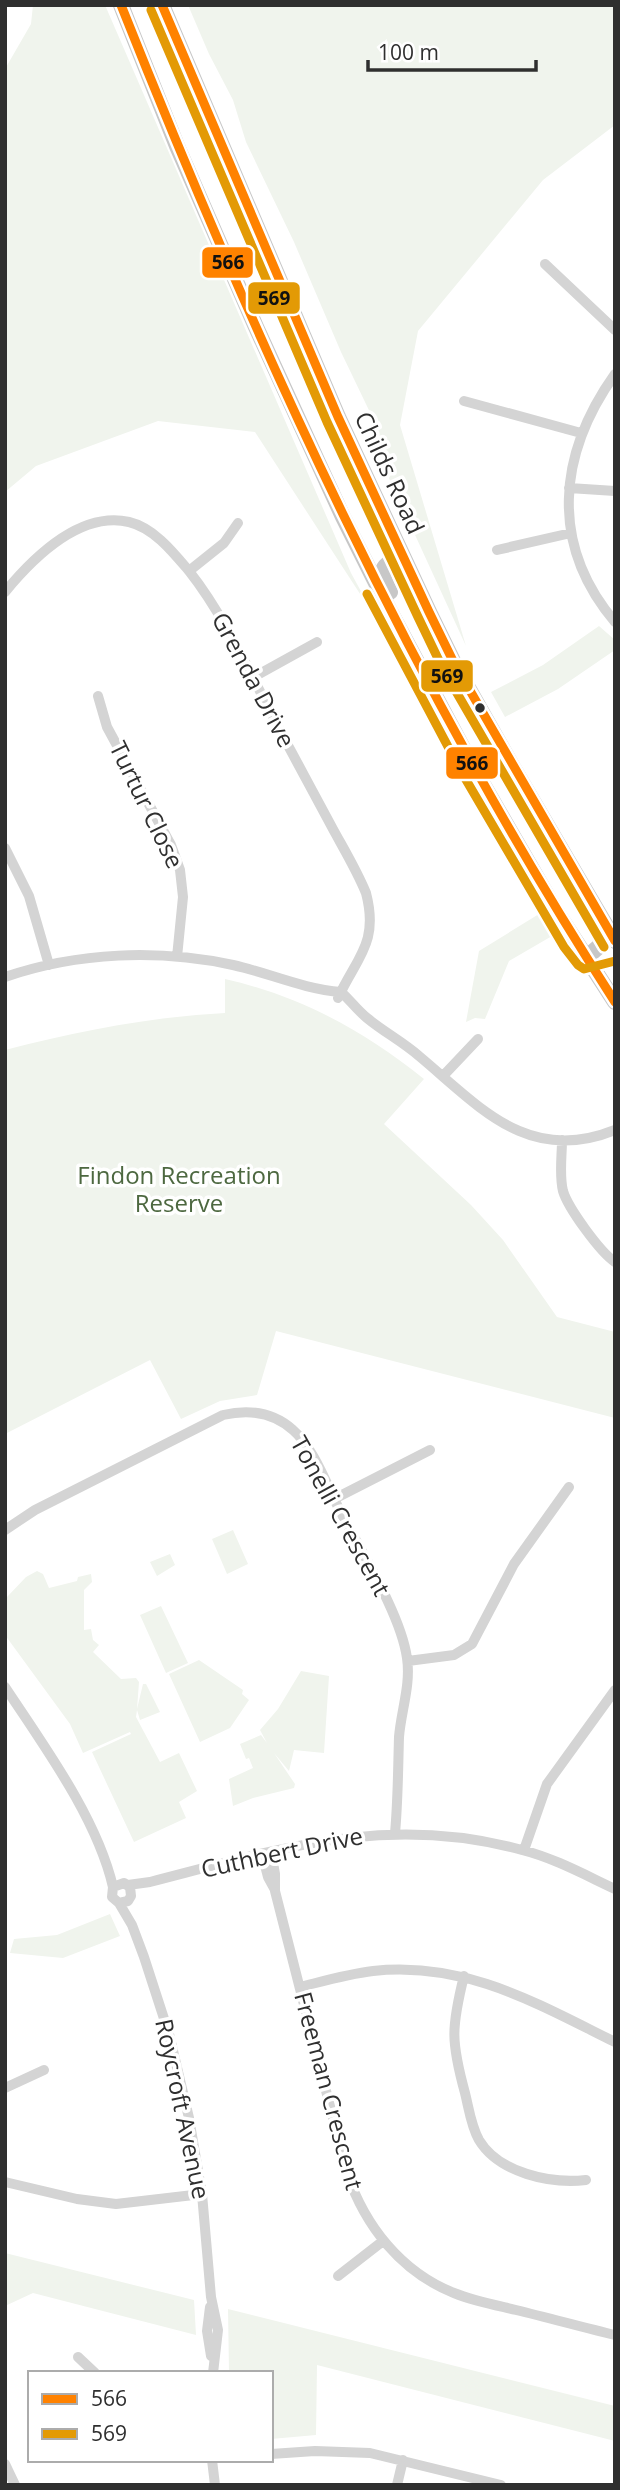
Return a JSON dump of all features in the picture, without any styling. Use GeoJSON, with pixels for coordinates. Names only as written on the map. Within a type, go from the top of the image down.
{"type":"FeatureCollection","features":[{"type":"Feature","properties":{"kind":"main road"},"geometry":{"type":"LineString","coordinates":[[121,5],[177,146],[300,424],[387,605],[517,846],[615,1002]]}},
{"type":"Feature","properties":{"kind":"main road","name":"Childs Road"},"geometry":{"type":"LineString","coordinates":[[162,5],[338,417],[454,663],[614,941]]}},
{"type":"Feature","properties":{"kind":"main road"},"geometry":{"type":"LineString","coordinates":[[403,556],[386,564],[383,576],[428,668],[449,721]]}},
{"type":"Feature","properties":{"kind":"main road"},"geometry":{"type":"LineString","coordinates":[[587,957],[614,941]]}},
{"type":"Feature","properties":{"kind":"street"},"geometry":{"type":"LineString","coordinates":[[545,264],[615,330]]}},
{"type":"Feature","properties":{"kind":"street"},"geometry":{"type":"LineString","coordinates":[[615,374],[595,403],[581,433],[573,459],[569,488],[571,533],[577,557],[587,583],[615,622]]}},
{"type":"Feature","properties":{"kind":"street"},"geometry":{"type":"LineString","coordinates":[[464,401],[581,433]]}},
{"type":"Feature","properties":{"kind":"street"},"geometry":{"type":"LineString","coordinates":[[569,488],[615,491]]}},
{"type":"Feature","properties":{"kind":"street","name":"Grenda Drive"},"geometry":{"type":"LineString","coordinates":[[5,592],[59,541],[86,526],[106,520],[129,522],[149,530],[189,571],[212,605],[366,892],[370,919],[366,946],[340,995]]}},
{"type":"Feature","properties":{"kind":"street"},"geometry":{"type":"LineString","coordinates":[[189,571],[224,543],[238,523]]}},
{"type":"Feature","properties":{"kind":"street"},"geometry":{"type":"LineString","coordinates":[[497,550],[571,533]]}},
{"type":"Feature","properties":{"kind":"street"},"geometry":{"type":"LineString","coordinates":[[252,678],[317,642]]}},
{"type":"Feature","properties":{"kind":"street","name":"Turtur Close"},"geometry":{"type":"LineString","coordinates":[[98,696],[107,727],[171,845],[180,870],[183,897],[177,957]]}},
{"type":"Feature","properties":{"kind":"street"},"geometry":{"type":"LineString","coordinates":[[5,848],[29,896],[49,965]]}},
{"type":"Feature","properties":{"kind":"street"},"geometry":{"type":"LineString","coordinates":[[5,977],[49,965],[110,956],[177,957],[261,972],[340,995],[505,1125],[532,1136],[562,1140],[590,1138],[615,1130]]}},
{"type":"Feature","properties":{"kind":"street"},"geometry":{"type":"LineString","coordinates":[[443,1076],[478,1039]]}},
{"type":"Feature","properties":{"kind":"street"},"geometry":{"type":"LineString","coordinates":[[562,1140],[563,1191],[602,1251],[615,1262]]}},
{"type":"Feature","properties":{"kind":"street","name":"Tonelli Crescent"},"geometry":{"type":"LineString","coordinates":[[5,1530],[35,1510],[223,1415],[245,1411],[269,1415],[293,1430],[307,1447],[394,1616],[405,1644],[408,1687],[400,1737],[399,1833]]}},
{"type":"Feature","properties":{"kind":"street"},"geometry":{"type":"LineString","coordinates":[[334,1499],[430,1450]]}},
{"type":"Feature","properties":{"kind":"street"},"geometry":{"type":"LineString","coordinates":[[408,1661],[454,1655],[472,1644],[514,1564],[569,1487]]}},
{"type":"Feature","properties":{"kind":"street"},"geometry":{"type":"LineString","coordinates":[[5,1687],[64,1778],[107,1863],[129,1890],[128,1901],[119,1903],[112,1897],[113,1887],[107,1863]]}},
{"type":"Feature","properties":{"kind":"street"},"geometry":{"type":"LineString","coordinates":[[524,1850],[547,1783],[615,1690]]}},
{"type":"Feature","properties":{"kind":"street","name":"Cuthbert Drive"},"geometry":{"type":"LineString","coordinates":[[129,1890],[150,1882],[267,1853],[345,1837],[399,1833],[427,1833],[475,1839],[524,1850],[615,1889]]}},
{"type":"Feature","properties":{"kind":"street","name":"Freeman Crescent"},"geometry":{"type":"LineString","coordinates":[[267,1853],[268,1877],[275,1891],[350,2182],[360,2206],[383,2241],[421,2276],[453,2293],[615,2335]]}},
{"type":"Feature","properties":{"kind":"street"},"geometry":{"type":"LineString","coordinates":[[113,1887],[118,1883],[129,1890]]}},
{"type":"Feature","properties":{"kind":"street","name":"Roycroft Avenue"},"geometry":{"type":"LineString","coordinates":[[129,1890],[132,1925]]}},
{"type":"Feature","properties":{"kind":"street","name":"Roycroft Avenue"},"geometry":{"type":"LineString","coordinates":[[119,1903],[132,1925],[157,1995],[189,2118],[202,2194],[211,2297],[218,2330],[213,2370]]}},
{"type":"Feature","properties":{"kind":"street"},"geometry":{"type":"LineString","coordinates":[[299,1987],[350,1975],[394,1970],[464,1976],[505,1989],[615,2042]]}},
{"type":"Feature","properties":{"kind":"street"},"geometry":{"type":"LineString","coordinates":[[464,1976],[454,2014],[453,2042],[471,2119],[480,2140],[492,2156],[512,2168],[559,2181],[586,2180]]}},
{"type":"Feature","properties":{"kind":"street"},"geometry":{"type":"LineString","coordinates":[[5,2088],[44,2070]]}},
{"type":"Feature","properties":{"kind":"street"},"geometry":{"type":"LineString","coordinates":[[5,2182],[77,2199],[116,2204],[202,2194]]}},
{"type":"Feature","properties":{"kind":"street"},"geometry":{"type":"LineString","coordinates":[[338,2276],[383,2241]]}},
{"type":"Feature","properties":{"kind":"street"},"geometry":{"type":"LineString","coordinates":[[78,2357],[93,2371]]}},
{"type":"Feature","properties":{"kind":"street"},"geometry":{"type":"LineString","coordinates":[[273,2455],[340,2451],[378,2454],[501,2485]]}},
{"type":"Feature","properties":{"kind":"street"},"geometry":{"type":"LineString","coordinates":[[397,2485],[403,2460]]}},
{"type":"Feature","properties":{"kind":"street"},"geometry":{"type":"LineString","coordinates":[[212,2462],[215,2485]]}},
{"type":"Feature","properties":{"kind":"street"},"geometry":{"type":"LineString","coordinates":[[5,2464],[15,2485]]}},
{"type":"Feature","properties":{"kind":"green space"},"geometry":{"type":"Polygon","coordinates":[[[33,5],[105,5],[351,573],[375,617],[255,432],[158,421],[36,466],[5,492],[5,69],[31,24],[33,5]]]}},
{"type":"Feature","properties":{"kind":"green space"},"geometry":{"type":"Polygon","coordinates":[[[188,5],[615,5],[615,125],[543,180],[418,331],[400,425],[466,646],[388,476],[377,427],[246,142],[233,100],[188,5]]]}},
{"type":"Feature","properties":{"kind":"green space"},"geometry":{"type":"Polygon","coordinates":[[[599,626],[615,640],[615,650],[558,689],[505,717],[491,692],[543,665],[599,626]]]}},
{"type":"Feature","properties":{"kind":"green space"},"geometry":{"type":"Polygon","coordinates":[[[539,914],[552,936],[509,961],[485,1019],[475,1018],[466,1022],[479,951],[539,914]]]}},
{"type":"Feature","properties":{"kind":"green space","name":"Findon Recreation Reserve"},"geometry":{"type":"Polygon","coordinates":[[[225,979],[279,995],[330,1017],[378,1045],[424,1079],[384,1124],[471,1205],[503,1240],[557,1317],[615,1332],[615,1418],[276,1331],[257,1395],[220,1401],[181,1419],[150,1360],[5,1434],[5,1050],[114,1026],[225,1013],[225,979]]]}},
{"type":"Feature","properties":{"kind":"green space"},"geometry":{"type":"Polygon","coordinates":[[[233,1530],[248,1564],[227,1574],[212,1539],[233,1530]]]}},
{"type":"Feature","properties":{"kind":"green space"},"geometry":{"type":"Polygon","coordinates":[[[170,1554],[175,1565],[157,1576],[150,1562],[170,1554]]]}},
{"type":"Feature","properties":{"kind":"green space"},"geometry":{"type":"Polygon","coordinates":[[[37,1571],[43,1574],[49,1588],[77,1581],[78,1577],[91,1574],[92,1582],[84,1590],[84,1630],[91,1629],[93,1640],[99,1645],[93,1652],[121,1679],[136,1678],[139,1682],[137,1709],[143,1684],[146,1684],[160,1712],[140,1720],[137,1710],[136,1717],[160,1762],[179,1753],[197,1791],[179,1802],[186,1818],[134,1842],[92,1752],[131,1734],[130,1732],[83,1753],[70,1724],[5,1635],[7,1597],[26,1577],[37,1571]]]}},
{"type":"Feature","properties":{"kind":"green space"},"geometry":{"type":"Polygon","coordinates":[[[161,1606],[188,1663],[166,1673],[140,1615],[161,1606]]]}},
{"type":"Feature","properties":{"kind":"green space"},"geometry":{"type":"Polygon","coordinates":[[[199,1660],[243,1690],[242,1694],[249,1700],[230,1728],[200,1742],[169,1674],[199,1660]]]}},
{"type":"Feature","properties":{"kind":"green space"},"geometry":{"type":"Polygon","coordinates":[[[301,1671],[329,1676],[324,1753],[294,1750],[289,1771],[274,1753],[295,1784],[294,1788],[233,1806],[229,1779],[253,1768],[240,1744],[261,1735],[267,1743],[260,1730],[278,1709],[301,1671]]]}},
{"type":"Feature","properties":{"kind":"green space"},"geometry":{"type":"Polygon","coordinates":[[[110,1914],[120,1936],[63,1958],[10,1953],[14,1939],[57,1935],[110,1914]]]}},
{"type":"Feature","properties":{"kind":"green space"},"geometry":{"type":"Polygon","coordinates":[[[5,2253],[194,2300],[196,2335],[33,2293],[5,2306],[5,2253]]]}},
{"type":"Feature","properties":{"kind":"green space"},"geometry":{"type":"Polygon","coordinates":[[[228,2309],[615,2406],[615,2441],[317,2365],[316,2435],[273,2439],[273,2371],[229,2371],[228,2309]]]}},
{"type":"Feature","properties":{"kind":"transit line","name":"566"},"geometry":{"type":"LineString","coordinates":[[121,5],[228,262],[284,390],[344,516],[472,763],[541,883],[615,1002]]}},
{"type":"Feature","properties":{"kind":"transit line","name":"566"},"geometry":{"type":"LineString","coordinates":[[162,5],[338,417],[429,612],[454,663],[615,941]]}},
{"type":"Feature","properties":{"kind":"transit line","name":"569"},"geometry":{"type":"LineString","coordinates":[[151,10],[327,422],[443,669],[604,947]]}},
{"type":"Feature","properties":{"kind":"transit line","name":"569"},"geometry":{"type":"LineString","coordinates":[[367,594],[462,773],[564,947],[584,969],[615,961]]}}]}
